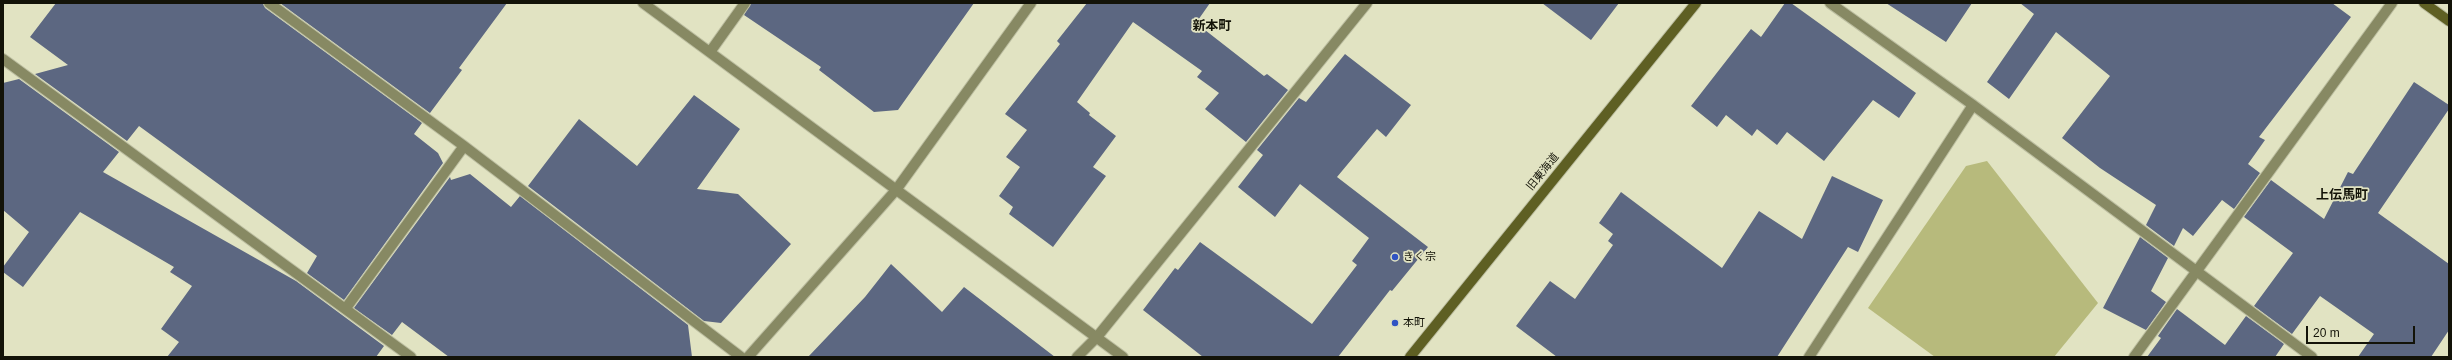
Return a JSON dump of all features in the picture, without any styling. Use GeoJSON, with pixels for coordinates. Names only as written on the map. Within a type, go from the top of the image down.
{"type":"FeatureCollection","features":[{"type":"Feature","properties":{"kind":"street"},"geometry":{"type":"LineString","coordinates":[[269,3],[464,146],[741,357]]}},
{"type":"Feature","properties":{"kind":"street"},"geometry":{"type":"LineString","coordinates":[[643,3],[1123,357]]}},
{"type":"Feature","properties":{"kind":"street"},"geometry":{"type":"LineString","coordinates":[[710,52],[745,3]]}},
{"type":"Feature","properties":{"kind":"street"},"geometry":{"type":"LineString","coordinates":[[748,357],[896,190],[1031,3]]}},
{"type":"Feature","properties":{"kind":"street"},"geometry":{"type":"LineString","coordinates":[[1077,357],[1097,337],[1367,3]]}},
{"type":"Feature","properties":{"kind":"street","name":"旧東海道"},"geometry":{"type":"LineString","coordinates":[[1410,357],[1696,3]]}},
{"type":"Feature","properties":{"kind":"street"},"geometry":{"type":"LineString","coordinates":[[1830,3],[1973,106],[2312,357]]}},
{"type":"Feature","properties":{"kind":"street"},"geometry":{"type":"LineString","coordinates":[[2134,357],[2392,3]]}},
{"type":"Feature","properties":{"kind":"street"},"geometry":{"type":"LineString","coordinates":[[2424,3],[2449,21]]}},
{"type":"Feature","properties":{"kind":"street"},"geometry":{"type":"LineString","coordinates":[[3,59],[346,308],[411,357]]}},
{"type":"Feature","properties":{"kind":"street"},"geometry":{"type":"LineString","coordinates":[[1809,357],[1973,106]]}},
{"type":"Feature","properties":{"kind":"street"},"geometry":{"type":"LineString","coordinates":[[346,308],[464,146]]}},
{"type":"Feature","properties":{"kind":"green space"},"geometry":{"type":"Polygon","coordinates":[[[1987,161],[2098,303],[2054,357],[1935,357],[1868,308],[1966,166],[1987,161]]]}},
{"type":"Feature","properties":{"kind":"building"},"geometry":{"type":"Polygon","coordinates":[[[56,3],[263,3],[265,8],[422,123],[414,134],[438,153],[443,163],[344,300],[307,273],[317,256],[139,126],[127,141],[35,74],[68,65],[30,37],[56,3]]]}},
{"type":"Feature","properties":{"kind":"building"},"geometry":{"type":"Polygon","coordinates":[[[280,3],[507,3],[459,68],[462,70],[430,113],[280,3]]]}},
{"type":"Feature","properties":{"kind":"building"},"geometry":{"type":"Polygon","coordinates":[[[751,3],[974,3],[898,110],[874,112],[819,70],[821,67],[744,15],[751,3]]]}},
{"type":"Feature","properties":{"kind":"building"},"geometry":{"type":"Polygon","coordinates":[[[1087,3],[1210,3],[1196,23],[1264,76],[1267,74],[1288,90],[1246,142],[1205,109],[1219,93],[1197,77],[1202,71],[1133,22],[1077,102],[1090,113],[1089,115],[1116,136],[1093,167],[1106,176],[1053,247],[1009,214],[1013,207],[999,196],[1020,167],[1006,157],[1027,130],[1005,114],[1060,44],[1057,41],[1087,3]]]}},
{"type":"Feature","properties":{"kind":"building"},"geometry":{"type":"Polygon","coordinates":[[[1542,3],[1619,3],[1591,40],[1542,3]]]}},
{"type":"Feature","properties":{"kind":"building"},"geometry":{"type":"Polygon","coordinates":[[[1785,3],[1791,3],[1916,93],[1899,118],[1873,100],[1824,161],[1787,132],[1777,145],[1757,129],[1752,136],[1726,115],[1717,127],[1691,106],[1751,29],[1761,37],[1785,3]]]}},
{"type":"Feature","properties":{"kind":"building"},"geometry":{"type":"Polygon","coordinates":[[[1886,3],[1972,3],[1946,42],[1886,3]]]}},
{"type":"Feature","properties":{"kind":"building"},"geometry":{"type":"Polygon","coordinates":[[[2020,3],[2332,3],[2351,17],[2259,137],[2265,140],[2248,164],[2260,173],[2234,209],[2222,200],[2193,236],[2183,228],[2174,246],[2146,225],[2156,205],[2100,168],[2062,138],[2110,76],[2056,32],[2009,99],[1987,82],[2034,14],[2020,3]]]}},
{"type":"Feature","properties":{"kind":"building"},"geometry":{"type":"Polygon","coordinates":[[[1345,54],[1411,105],[1386,137],[1377,129],[1337,177],[1428,247],[1392,291],[1390,290],[1338,357],[1203,357],[1143,310],[1175,268],[1178,270],[1200,242],[1312,324],[1357,265],[1352,261],[1369,238],[1300,184],[1275,217],[1238,187],[1263,155],[1257,150],[1299,98],[1306,102],[1345,54]]]}},
{"type":"Feature","properties":{"kind":"building"},"geometry":{"type":"Polygon","coordinates":[[[19,79],[119,152],[103,172],[296,281],[384,346],[376,357],[167,357],[179,342],[161,329],[192,286],[170,272],[174,267],[80,212],[23,287],[3,272],[3,267],[29,232],[3,210],[3,83],[19,79]]]}},
{"type":"Feature","properties":{"kind":"building"},"geometry":{"type":"Polygon","coordinates":[[[2414,82],[2449,105],[2449,109],[2378,213],[2449,264],[2449,330],[2431,357],[2358,357],[2374,334],[2320,296],[2292,334],[2254,306],[2293,253],[2244,217],[2271,180],[2324,219],[2348,172],[2353,174],[2414,82]]]}},
{"type":"Feature","properties":{"kind":"building"},"geometry":{"type":"Polygon","coordinates":[[[694,95],[740,129],[697,189],[738,194],[791,244],[721,323],[704,321],[528,186],[579,119],[637,166],[694,95]]]}},
{"type":"Feature","properties":{"kind":"building"},"geometry":{"type":"Polygon","coordinates":[[[470,174],[511,207],[520,196],[688,325],[692,357],[449,357],[402,322],[392,335],[354,308],[450,177],[451,180],[470,174]]]}},
{"type":"Feature","properties":{"kind":"building"},"geometry":{"type":"Polygon","coordinates":[[[1832,176],[1883,200],[1858,252],[1848,247],[1777,357],[1557,357],[1516,326],[1550,281],[1575,299],[1613,245],[1608,241],[1613,234],[1599,223],[1621,192],[1722,268],[1759,211],[1802,239],[1832,176]]]}},
{"type":"Feature","properties":{"kind":"building"},"geometry":{"type":"Polygon","coordinates":[[[2140,237],[2168,258],[2151,291],[2166,302],[2146,330],[2103,308],[2140,237]]]}},
{"type":"Feature","properties":{"kind":"building"},"geometry":{"type":"Polygon","coordinates":[[[891,264],[942,312],[964,287],[1055,357],[808,357],[865,297],[891,264]]]}},
{"type":"Feature","properties":{"kind":"building"},"geometry":{"type":"Polygon","coordinates":[[[2177,309],[2225,345],[2246,316],[2284,344],[2275,357],[2147,357],[2161,338],[2158,336],[2177,309]]]}},
{"type":"Feature","properties":{"kind":"place","name":"きく宗"},"geometry":{"type":"Point","coordinates":[1395,257]}},
{"type":"Feature","properties":{"kind":"place","name":"本町"},"geometry":{"type":"Point","coordinates":[1395,323]}},
{"type":"Feature","properties":{"kind":"district","name":"新本町"},"geometry":{"type":"Point","coordinates":[1212,26]}},
{"type":"Feature","properties":{"kind":"district","name":"上伝馬町"},"geometry":{"type":"Point","coordinates":[2342,195]}}]}
